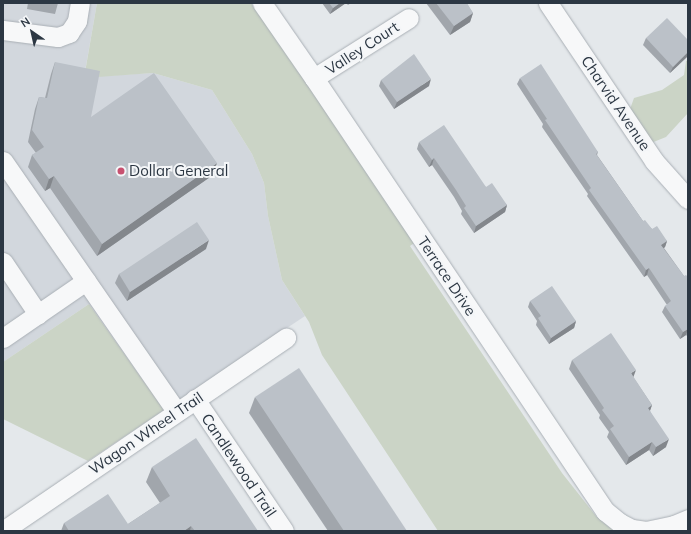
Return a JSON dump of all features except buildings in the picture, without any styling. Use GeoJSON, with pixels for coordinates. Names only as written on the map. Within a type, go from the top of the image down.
{"type":"FeatureCollection","features":[{"type":"Feature","properties":{"kind":"street"},"geometry":{"type":"LineString","coordinates":[[3,30],[58,37],[69,33],[77,21],[80,3]]}},
{"type":"Feature","properties":{"kind":"street","name":"Terrace Drive"},"geometry":{"type":"LineString","coordinates":[[262,3],[605,510],[620,523],[632,529],[646,531]]}},
{"type":"Feature","properties":{"kind":"street","name":"Charvid Avenue"},"geometry":{"type":"LineString","coordinates":[[548,3],[654,161],[674,186],[688,199]]}},
{"type":"Feature","properties":{"kind":"street","name":"Valley Court"},"geometry":{"type":"LineString","coordinates":[[314,78],[409,18]]}},
{"type":"Feature","properties":{"kind":"street"},"geometry":{"type":"LineString","coordinates":[[3,161],[177,412]]}},
{"type":"Feature","properties":{"kind":"street"},"geometry":{"type":"LineString","coordinates":[[3,262],[38,314]]}},
{"type":"Feature","properties":{"kind":"street"},"geometry":{"type":"LineString","coordinates":[[3,338],[86,281]]}},
{"type":"Feature","properties":{"kind":"street","name":"Wagon Wheel Trail"},"geometry":{"type":"LineString","coordinates":[[6,527],[286,338]]}},
{"type":"Feature","properties":{"kind":"street","name":"Candlewood Trail"},"geometry":{"type":"LineString","coordinates":[[195,399],[284,531]]}},
{"type":"Feature","properties":{"kind":"street"},"geometry":{"type":"LineString","coordinates":[[646,531],[674,525],[688,519]]}},
{"type":"Feature","properties":{"kind":"shaded area"},"geometry":{"type":"Polygon","coordinates":[[[3,3],[97,3],[84,77],[153,73],[212,90],[252,154],[264,183],[268,216],[282,280],[305,316],[164,410],[89,304],[3,362],[3,3]]]}},
{"type":"Feature","properties":{"kind":"green space"},"geometry":{"type":"Polygon","coordinates":[[[97,3],[251,3],[417,241],[410,246],[562,473],[596,516],[614,531],[438,531],[322,355],[309,322],[282,280],[268,216],[264,183],[252,154],[212,90],[153,73],[84,78],[97,3]]]}},
{"type":"Feature","properties":{"kind":"green space"},"geometry":{"type":"Polygon","coordinates":[[[688,60],[688,113],[666,137],[651,143],[629,112],[634,98],[662,90],[684,75],[686,61],[688,60]]]}},
{"type":"Feature","properties":{"kind":"green space"},"geometry":{"type":"Polygon","coordinates":[[[89,304],[164,410],[88,461],[3,419],[3,362],[89,304]]]}},
{"type":"Feature","properties":{"kind":"place","name":"Dollar General"},"geometry":{"type":"Point","coordinates":[121,171]}}]}
